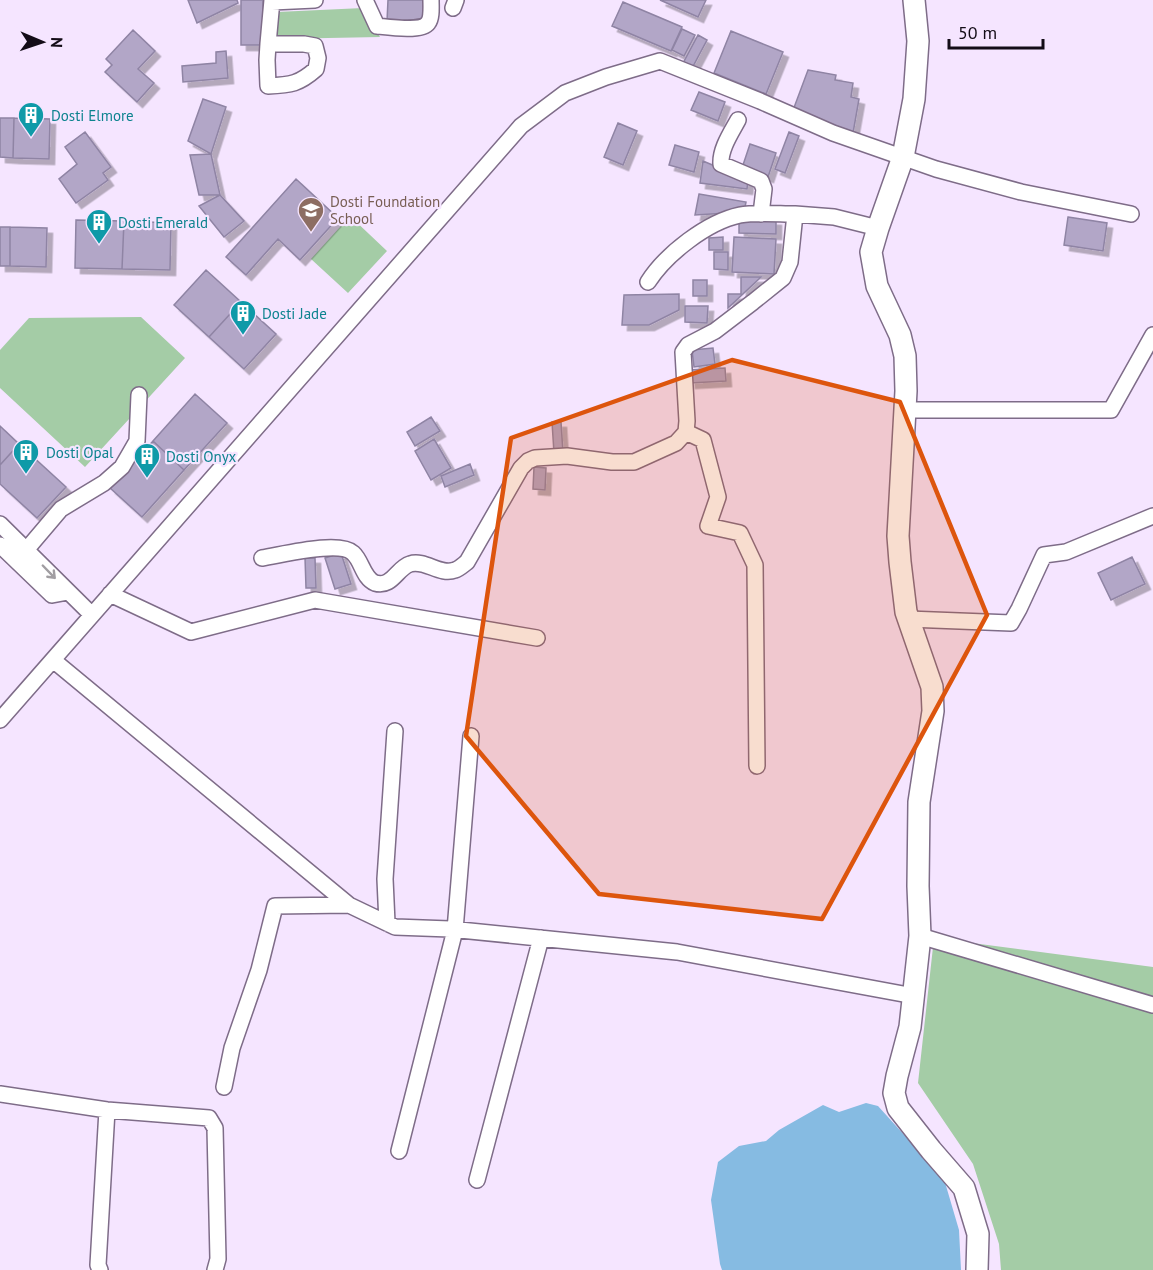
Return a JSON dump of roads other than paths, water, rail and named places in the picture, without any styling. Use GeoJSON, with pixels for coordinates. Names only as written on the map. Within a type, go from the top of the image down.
{"type":"FeatureCollection","features":[{"type":"Feature","properties":{"kind":"street"},"geometry":{"type":"LineString","coordinates":[[268,44],[272,1],[315,0]]}},
{"type":"Feature","properties":{"kind":"street"},"geometry":{"type":"LineString","coordinates":[[364,0],[377,26],[418,28],[425,27],[430,22],[431,0]]}},
{"type":"Feature","properties":{"kind":"street"},"geometry":{"type":"LineString","coordinates":[[914,0],[918,41],[914,99],[903,157],[871,252],[877,286],[900,335],[905,356],[906,391],[898,536],[900,562],[906,612],[932,687],[933,711],[919,802],[920,936],[914,996],[910,1027],[894,1093],[898,1108],[964,1188],[978,1233],[977,1270]]}},
{"type":"Feature","properties":{"kind":"street"},"geometry":{"type":"LineString","coordinates":[[0,720],[521,126],[565,93],[606,77],[660,61],[833,133],[936,169],[1022,192],[1131,214]]}},
{"type":"Feature","properties":{"kind":"street"},"geometry":{"type":"LineString","coordinates":[[738,120],[720,158],[721,164],[761,181],[764,189],[761,214]]}},
{"type":"Feature","properties":{"kind":"street"},"geometry":{"type":"LineString","coordinates":[[648,282],[656,270],[677,249],[719,221],[741,215],[795,214],[834,217],[878,228]]}},
{"type":"Feature","properties":{"kind":"street"},"geometry":{"type":"LineString","coordinates":[[262,558],[329,547],[343,548],[353,553],[370,579],[376,583],[387,583],[408,564],[416,563],[447,571],[455,570],[467,562],[521,468],[528,461],[535,458],[567,456],[612,462],[634,462],[676,443],[686,432],[687,421],[683,352],[688,345],[714,331],[783,278],[790,261],[795,214]]}},
{"type":"Feature","properties":{"kind":"street"},"geometry":{"type":"LineString","coordinates":[[905,410],[1111,410],[1153,335]]}},
{"type":"Feature","properties":{"kind":"street"},"geometry":{"type":"LineString","coordinates":[[27,549],[61,509],[104,483],[122,467],[137,441],[140,395]]}},
{"type":"Feature","properties":{"kind":"street"},"geometry":{"type":"LineString","coordinates":[[686,432],[702,440],[718,497],[708,526],[740,533],[754,565],[757,766]]}},
{"type":"Feature","properties":{"kind":"street"},"geometry":{"type":"LineString","coordinates":[[908,619],[1011,623],[1044,555],[1066,552],[1153,516]]}},
{"type":"Feature","properties":{"kind":"street"},"geometry":{"type":"LineString","coordinates":[[0,524],[92,615]]}},
{"type":"Feature","properties":{"kind":"street"},"geometry":{"type":"LineString","coordinates":[[0,545],[52,595],[68,591]]}},
{"type":"Feature","properties":{"kind":"street"},"geometry":{"type":"LineString","coordinates":[[110,594],[190,632],[315,600],[537,638]]}},
{"type":"Feature","properties":{"kind":"street"},"geometry":{"type":"LineString","coordinates":[[53,660],[349,904],[395,927],[455,930],[677,952],[914,996]]}},
{"type":"Feature","properties":{"kind":"street"},"geometry":{"type":"LineString","coordinates":[[387,923],[385,879],[395,731]]}},
{"type":"Feature","properties":{"kind":"street"},"geometry":{"type":"LineString","coordinates":[[399,1151],[455,930],[471,736]]}},
{"type":"Feature","properties":{"kind":"street"},"geometry":{"type":"LineString","coordinates":[[224,1087],[232,1048],[259,970],[275,906],[349,904]]}},
{"type":"Feature","properties":{"kind":"street"},"geometry":{"type":"LineString","coordinates":[[920,936],[1153,1005]]}},
{"type":"Feature","properties":{"kind":"street"},"geometry":{"type":"LineString","coordinates":[[477,1180],[541,938]]}},
{"type":"Feature","properties":{"kind":"street"},"geometry":{"type":"LineString","coordinates":[[0,1094],[106,1110],[209,1118],[215,1128],[218,1259],[214,1270]]}},
{"type":"Feature","properties":{"kind":"street"},"geometry":{"type":"LineString","coordinates":[[100,1270],[98,1265],[106,1110]]}},
{"type":"Feature","properties":{"kind":"water"},"geometry":{"type":"Polygon","coordinates":[[[866,1103],[878,1106],[944,1179],[959,1230],[961,1270],[722,1270],[711,1200],[718,1162],[739,1146],[766,1141],[779,1130],[823,1105],[839,1112],[866,1103]]]}},
{"type":"Feature","properties":{"kind":"place","name":"Dosti Elmore"},"geometry":{"type":"Point","coordinates":[31,138]}},
{"type":"Feature","properties":{"kind":"place","name":"Dosti Foundation School"},"geometry":{"type":"Point","coordinates":[311,233]}},
{"type":"Feature","properties":{"kind":"place","name":"Dosti Emerald"},"geometry":{"type":"Point","coordinates":[99,245]}},
{"type":"Feature","properties":{"kind":"place","name":"Dosti Jade"},"geometry":{"type":"Point","coordinates":[243,336]}},
{"type":"Feature","properties":{"kind":"place","name":"Dosti Opal"},"geometry":{"type":"Point","coordinates":[26,475]}},
{"type":"Feature","properties":{"kind":"place","name":"Dosti Onyx"},"geometry":{"type":"Point","coordinates":[147,479]}}]}
